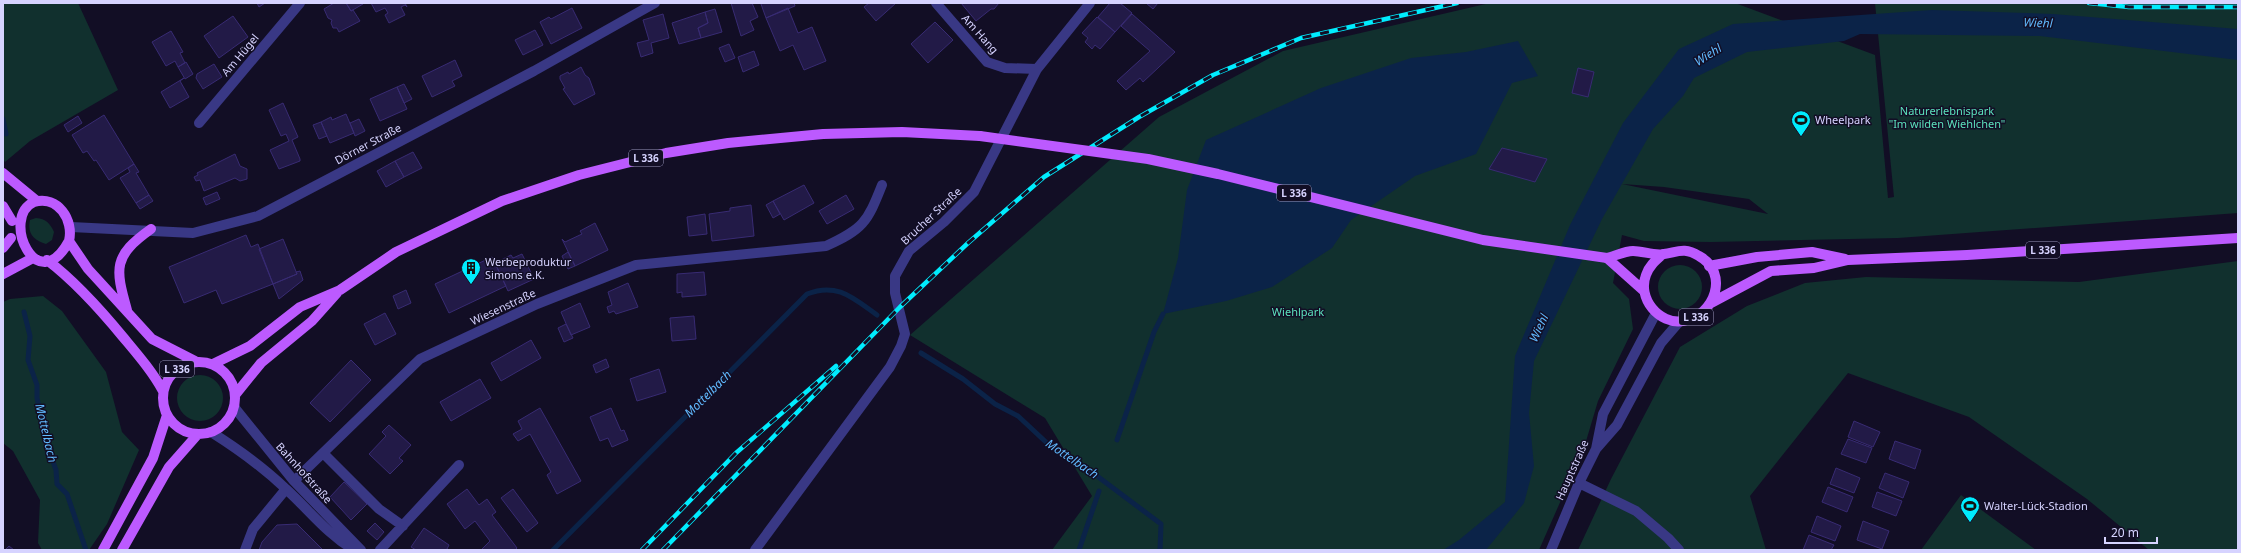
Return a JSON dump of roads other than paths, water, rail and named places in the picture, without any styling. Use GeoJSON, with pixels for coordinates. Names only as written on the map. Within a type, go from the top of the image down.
{"type":"FeatureCollection","features":[{"type":"Feature","properties":{"kind":"main road","name":"L 336"},"geometry":{"type":"LineString","coordinates":[[105,547],[154,458],[167,415],[163,403],[163,391],[167,380],[174,371],[184,364],[195,361],[213,364],[250,346],[300,308],[340,290],[396,252],[502,201],[579,174],[666,153],[728,143],[823,134],[902,132],[980,136],[1148,159],[1218,174],[1484,240],[1607,258],[1632,250],[1663,254],[1675,250],[1688,251],[1700,256],[1709,266],[1716,284],[1711,303]]}},
{"type":"Feature","properties":{"kind":"main road"},"geometry":{"type":"LineString","coordinates":[[3,174],[37,201],[55,204],[63,210],[71,227],[69,241],[64,250],[57,256],[48,260],[30,259],[22,255],[15,247],[11,238],[12,221],[22,207],[37,201]]}},
{"type":"Feature","properties":{"kind":"main road"},"geometry":{"type":"LineString","coordinates":[[3,206],[12,221]]}},
{"type":"Feature","properties":{"kind":"main road"},"geometry":{"type":"LineString","coordinates":[[128,312],[118,278],[122,257],[134,241],[151,229]]}},
{"type":"Feature","properties":{"kind":"main road"},"geometry":{"type":"LineString","coordinates":[[3,248],[11,238]]}},
{"type":"Feature","properties":{"kind":"main road","name":"L 336"},"geometry":{"type":"LineString","coordinates":[[1656,313],[1667,319],[1679,322],[1698,316],[1711,303],[1771,271],[1814,268],[1848,260],[1967,256],[2238,238]]}},
{"type":"Feature","properties":{"kind":"main road"},"geometry":{"type":"LineString","coordinates":[[69,241],[88,268],[152,339],[195,361]]}},
{"type":"Feature","properties":{"kind":"main road","name":"L 336"},"geometry":{"type":"LineString","coordinates":[[1709,266],[1757,258],[1812,252],[1848,260]]}},
{"type":"Feature","properties":{"kind":"main road"},"geometry":{"type":"LineString","coordinates":[[1656,313],[1646,299],[1644,291],[1645,276],[1652,264],[1663,254]]}},
{"type":"Feature","properties":{"kind":"main road"},"geometry":{"type":"LineString","coordinates":[[1607,258],[1644,291]]}},
{"type":"Feature","properties":{"kind":"main road"},"geometry":{"type":"LineString","coordinates":[[3,274],[30,259]]}},
{"type":"Feature","properties":{"kind":"main road"},"geometry":{"type":"LineString","coordinates":[[48,260],[73,281],[100,309],[151,370],[163,391]]}},
{"type":"Feature","properties":{"kind":"main road","name":"L 336"},"geometry":{"type":"LineString","coordinates":[[235,395],[261,363],[312,321],[340,290]]}},
{"type":"Feature","properties":{"kind":"main road"},"geometry":{"type":"LineString","coordinates":[[167,415],[180,429],[198,434],[211,432],[221,426],[229,418],[234,407],[235,395],[228,376],[213,364]]}},
{"type":"Feature","properties":{"kind":"main road"},"geometry":{"type":"LineString","coordinates":[[122,550],[169,467],[198,434]]}},
{"type":"Feature","properties":{"kind":"street","name":"Am Hügel"},"geometry":{"type":"LineString","coordinates":[[199,123],[300,3]]}},
{"type":"Feature","properties":{"kind":"street","name":"Dörner Straße"},"geometry":{"type":"LineString","coordinates":[[71,227],[151,229],[193,232],[258,216],[534,71],[655,3]]}},
{"type":"Feature","properties":{"kind":"street","name":"Am Hang"},"geometry":{"type":"LineString","coordinates":[[936,3],[987,62],[1005,68],[1037,68]]}},
{"type":"Feature","properties":{"kind":"street","name":"Brucher Straße"},"geometry":{"type":"LineString","coordinates":[[755,550],[890,367],[901,346],[905,334],[895,293],[895,276],[909,251],[944,222],[974,192],[1037,68],[1090,3]]}},
{"type":"Feature","properties":{"kind":"street","name":"Wiesenstraße"},"geometry":{"type":"LineString","coordinates":[[294,481],[420,359],[537,304],[636,265],[826,246],[853,234],[871,213],[882,185]]}},
{"type":"Feature","properties":{"kind":"street","name":"Hauptstraße"},"geometry":{"type":"LineString","coordinates":[[1551,550],[1579,483],[1596,449],[1603,414],[1656,313]]}},
{"type":"Feature","properties":{"kind":"street"},"geometry":{"type":"LineString","coordinates":[[1596,449],[1617,425],[1661,343],[1679,322]]}},
{"type":"Feature","properties":{"kind":"street","name":"Bahnhofstraße"},"geometry":{"type":"LineString","coordinates":[[234,407],[294,481],[361,550]]}},
{"type":"Feature","properties":{"kind":"street","name":"Bahnhofstraße"},"geometry":{"type":"LineString","coordinates":[[211,432],[245,454],[286,489],[335,538],[354,550]]}},
{"type":"Feature","properties":{"kind":"street"},"geometry":{"type":"LineString","coordinates":[[323,453],[379,509],[403,526]]}},
{"type":"Feature","properties":{"kind":"street"},"geometry":{"type":"LineString","coordinates":[[380,550],[460,465]]}},
{"type":"Feature","properties":{"kind":"street"},"geometry":{"type":"LineString","coordinates":[[1579,483],[1636,511],[1668,538],[1679,550]]}},
{"type":"Feature","properties":{"kind":"street"},"geometry":{"type":"LineString","coordinates":[[245,550],[253,529],[286,489]]}},
{"type":"Feature","properties":{"kind":"water","name":"Wiehl"},"geometry":{"type":"Polygon","coordinates":[[[1932,10],[2053,14],[2238,29],[2238,60],[2040,36],[1860,34],[1844,41],[1747,52],[1694,78],[1683,96],[1653,129],[1602,219],[1534,361],[1529,413],[1534,466],[1524,503],[1486,550],[1443,550],[1459,540],[1505,502],[1515,356],[1570,225],[1623,123],[1679,49],[1733,24],[1932,10]]]}},
{"type":"Feature","properties":{"kind":"water"},"geometry":{"type":"Polygon","coordinates":[[[1518,41],[1538,76],[1512,83],[1476,154],[1415,176],[1351,220],[1332,248],[1272,287],[1226,301],[1163,314],[1178,258],[1187,190],[1206,140],[1321,88],[1411,58],[1466,52],[1518,41]]]}},
{"type":"Feature","properties":{"kind":"waterway","name":"Mottelbach"},"geometry":{"type":"LineString","coordinates":[[3,119],[6,134]]}},
{"type":"Feature","properties":{"kind":"waterway","name":"Mottelbach"},"geometry":{"type":"LineString","coordinates":[[553,550],[807,294],[827,290],[836,291],[852,298],[877,315]]}},
{"type":"Feature","properties":{"kind":"waterway","name":"Mottelbach"},"geometry":{"type":"LineString","coordinates":[[24,312],[30,336],[28,360],[37,385],[37,398],[48,448],[56,470],[57,484],[67,494],[86,550]]}},
{"type":"Feature","properties":{"kind":"waterway"},"geometry":{"type":"LineString","coordinates":[[1117,440],[1154,332],[1163,314]]}},
{"type":"Feature","properties":{"kind":"waterway","name":"Mottelbach"},"geometry":{"type":"LineString","coordinates":[[921,353],[963,379],[995,404],[1018,416],[1048,444],[1093,473],[1161,524],[1160,550]]}},
{"type":"Feature","properties":{"kind":"waterway"},"geometry":{"type":"LineString","coordinates":[[1079,550],[1099,491]]}},
{"type":"Feature","properties":{"kind":"railway"},"geometry":{"type":"LineString","coordinates":[[663,550],[900,307],[968,243],[1044,177],[1139,117],[1213,75],[1301,38],[1457,3]]}},
{"type":"Feature","properties":{"kind":"railway"},"geometry":{"type":"LineString","coordinates":[[2089,3],[2129,7],[2238,7]]}},
{"type":"Feature","properties":{"kind":"railway"},"geometry":{"type":"LineString","coordinates":[[642,550],[736,453],[836,366]]}},
{"type":"Feature","properties":{"kind":"place","name":"Wheelpark"},"geometry":{"type":"Point","coordinates":[1801,137]}},
{"type":"Feature","properties":{"kind":"place","name":"Werbeproduktur Simons e.K."},"geometry":{"type":"Point","coordinates":[471,285]}},
{"type":"Feature","properties":{"kind":"place","name":"Walter-Lück-Stadion"},"geometry":{"type":"Point","coordinates":[1970,523]}},
{"type":"Feature","properties":{"kind":"park label","name":"Naturerlebnispark \"Im wilden Wiehlchen\""},"geometry":{"type":"Point","coordinates":[1947,117]}},
{"type":"Feature","properties":{"kind":"park label","name":"Wiehlpark"},"geometry":{"type":"Point","coordinates":[1298,312]}}]}
